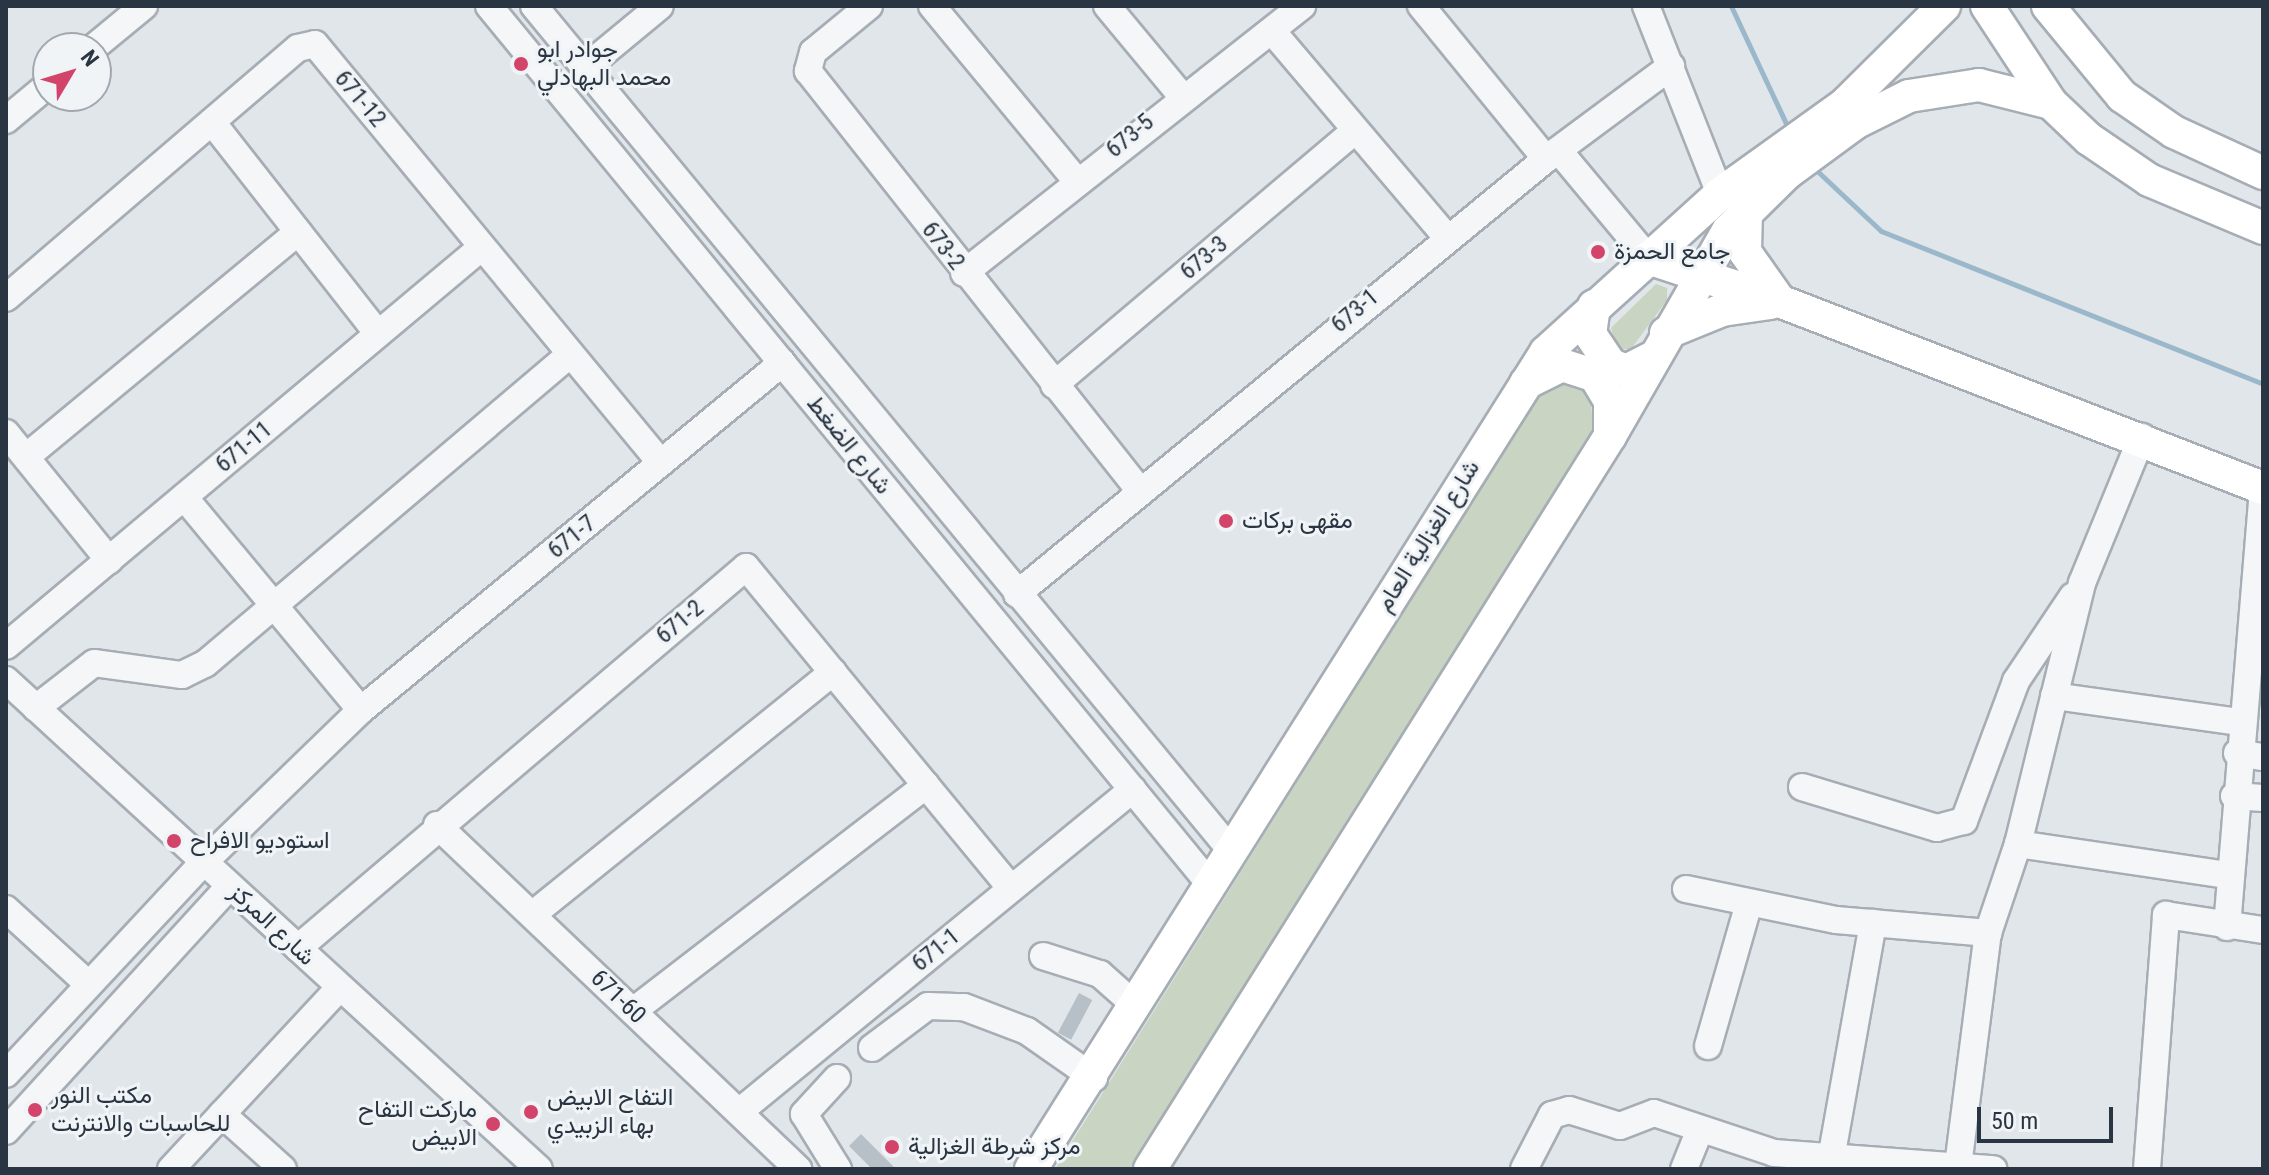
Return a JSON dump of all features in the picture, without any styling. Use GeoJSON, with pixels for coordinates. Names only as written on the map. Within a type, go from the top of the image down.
{"type":"FeatureCollection","features":[{"type":"Feature","properties":{"kind":"main road","name":"شارع الغزالية العام"},"geometry":{"type":"LineString","coordinates":[[1150,1169],[1610,436],[1698,278],[1733,202],[1844,105],[1944,6]]}},
{"type":"Feature","properties":{"kind":"main road"},"geometry":{"type":"LineString","coordinates":[[1987,6],[2051,103],[2124,163],[2186,195],[2263,228]]}},
{"type":"Feature","properties":{"kind":"main road"},"geometry":{"type":"LineString","coordinates":[[2048,6],[2093,68],[2155,119],[2263,173]]}},
{"type":"Feature","properties":{"kind":"main road","name":"شارع الغزالية العام"},"geometry":{"type":"LineString","coordinates":[[1031,1169],[1094,1078],[1230,849],[1523,385],[1594,306],[1648,258],[1855,123],[1909,96],[1979,85],[2051,103]]}},
{"type":"Feature","properties":{"kind":"main road"},"geometry":{"type":"LineString","coordinates":[[2124,163],[2156,152],[2155,119]]}},
{"type":"Feature","properties":{"kind":"main road"},"geometry":{"type":"LineString","coordinates":[[2186,195],[2183,163],[2211,149]]}},
{"type":"Feature","properties":{"kind":"main road"},"geometry":{"type":"LineString","coordinates":[[1733,202],[1752,272],[1782,302]]}},
{"type":"Feature","properties":{"kind":"main road"},"geometry":{"type":"LineString","coordinates":[[1648,258],[1698,278],[1782,302],[2142,437],[2263,489]]}},
{"type":"Feature","properties":{"kind":"main road"},"geometry":{"type":"LineString","coordinates":[[1594,306],[1590,334],[1610,364],[1626,371],[1660,345],[1722,310],[1782,302]]}},
{"type":"Feature","properties":{"kind":"main road"},"geometry":{"type":"LineString","coordinates":[[1523,385],[1562,365],[1595,376],[1610,401],[1610,436]]}},
{"type":"Feature","properties":{"kind":"street","name":"شارع الضغط"},"geometry":{"type":"LineString","coordinates":[[489,6],[1210,884]]}},
{"type":"Feature","properties":{"kind":"street","name":"شارع الضغط"},"geometry":{"type":"LineString","coordinates":[[534,6],[1230,849]]}},
{"type":"Feature","properties":{"kind":"street"},"geometry":{"type":"LineString","coordinates":[[585,68],[660,6]]}},
{"type":"Feature","properties":{"kind":"street","name":"673-2"},"geometry":{"type":"LineString","coordinates":[[869,6],[813,52],[808,71],[964,273],[1140,491]]}},
{"type":"Feature","properties":{"kind":"street"},"geometry":{"type":"LineString","coordinates":[[932,6],[1077,181]]}},
{"type":"Feature","properties":{"kind":"street"},"geometry":{"type":"LineString","coordinates":[[1107,6],[1181,95]]}},
{"type":"Feature","properties":{"kind":"street","name":"673-5"},"geometry":{"type":"LineString","coordinates":[[964,273],[1181,95],[1302,6]]}},
{"type":"Feature","properties":{"kind":"street"},"geometry":{"type":"LineString","coordinates":[[1421,6],[1648,258]]}},
{"type":"Feature","properties":{"kind":"street"},"geometry":{"type":"LineString","coordinates":[[1646,6],[1733,202]]}},
{"type":"Feature","properties":{"kind":"street"},"geometry":{"type":"LineString","coordinates":[[109,32],[130,10]]}},
{"type":"Feature","properties":{"kind":"street"},"geometry":{"type":"LineString","coordinates":[[1272,31],[1446,236]]}},
{"type":"Feature","properties":{"kind":"street","name":"671-12"},"geometry":{"type":"LineString","coordinates":[[6,298],[298,48],[315,44],[661,463]]}},
{"type":"Feature","properties":{"kind":"street","name":"673-1"},"geometry":{"type":"LineString","coordinates":[[1017,594],[1446,236],[1671,66]]}},
{"type":"Feature","properties":{"kind":"street"},"geometry":{"type":"LineString","coordinates":[[6,120],[32,98]]}},
{"type":"Feature","properties":{"kind":"street"},"geometry":{"type":"LineString","coordinates":[[212,122],[378,334]]}},
{"type":"Feature","properties":{"kind":"street","name":"673-3"},"geometry":{"type":"LineString","coordinates":[[1054,385],[1355,131]]}},
{"type":"Feature","properties":{"kind":"street"},"geometry":{"type":"LineString","coordinates":[[26,457],[298,232]]}},
{"type":"Feature","properties":{"kind":"street","name":"671-11"},"geometry":{"type":"LineString","coordinates":[[6,646],[482,247]]}},
{"type":"Feature","properties":{"kind":"street"},"geometry":{"type":"LineString","coordinates":[[36,708],[94,663],[182,675],[274,604],[570,354]]}},
{"type":"Feature","properties":{"kind":"street","name":"671-7"},"geometry":{"type":"LineString","coordinates":[[6,1074],[204,862],[361,710],[782,363]]}},
{"type":"Feature","properties":{"kind":"street"},"geometry":{"type":"LineString","coordinates":[[6,433],[109,560]]}},
{"type":"Feature","properties":{"kind":"street"},"geometry":{"type":"LineString","coordinates":[[1958,1166],[1988,933],[2018,844],[2082,583],[2142,437]]}},
{"type":"Feature","properties":{"kind":"street"},"geometry":{"type":"LineString","coordinates":[[904,512],[931,489]]}},
{"type":"Feature","properties":{"kind":"street"},"geometry":{"type":"LineString","coordinates":[[2227,927],[2237,753],[2263,489]]}},
{"type":"Feature","properties":{"kind":"street"},"geometry":{"type":"LineString","coordinates":[[184,497],[361,710]]}},
{"type":"Feature","properties":{"kind":"street","name":"671-2"},"geometry":{"type":"LineString","coordinates":[[298,948],[437,825],[746,567],[1011,888]]}},
{"type":"Feature","properties":{"kind":"street"},"geometry":{"type":"LineString","coordinates":[[1802,787],[1937,828],[1964,821],[2016,681],[2082,583]]}},
{"type":"Feature","properties":{"kind":"street"},"geometry":{"type":"LineString","coordinates":[[532,915],[833,672]]}},
{"type":"Feature","properties":{"kind":"street","name":"شارع المركز"},"geometry":{"type":"LineString","coordinates":[[6,680],[539,1169]]}},
{"type":"Feature","properties":{"kind":"street"},"geometry":{"type":"LineString","coordinates":[[2054,696],[2240,722]]}},
{"type":"Feature","properties":{"kind":"street"},"geometry":{"type":"LineString","coordinates":[[2237,753],[2263,757]]}},
{"type":"Feature","properties":{"kind":"street"},"geometry":{"type":"LineString","coordinates":[[633,1011],[926,785]]}},
{"type":"Feature","properties":{"kind":"street","name":"671-1"},"geometry":{"type":"LineString","coordinates":[[739,1112],[1133,789]]}},
{"type":"Feature","properties":{"kind":"street"},"geometry":{"type":"LineString","coordinates":[[2234,796],[2263,798]]}},
{"type":"Feature","properties":{"kind":"street","name":"671-60"},"geometry":{"type":"LineString","coordinates":[[437,825],[798,1169]]}},
{"type":"Feature","properties":{"kind":"street"},"geometry":{"type":"LineString","coordinates":[[2018,844],[2229,875]]}},
{"type":"Feature","properties":{"kind":"street"},"geometry":{"type":"LineString","coordinates":[[6,1131],[230,886]]}},
{"type":"Feature","properties":{"kind":"street"},"geometry":{"type":"LineString","coordinates":[[1686,889],[1749,903],[1873,923],[1988,933]]}},
{"type":"Feature","properties":{"kind":"street"},"geometry":{"type":"LineString","coordinates":[[1708,1046],[1749,903]]}},
{"type":"Feature","properties":{"kind":"street"},"geometry":{"type":"LineString","coordinates":[[6,909],[88,984]]}},
{"type":"Feature","properties":{"kind":"street"},"geometry":{"type":"LineString","coordinates":[[2147,1169],[2166,915],[2227,927],[2263,930]]}},
{"type":"Feature","properties":{"kind":"street"},"geometry":{"type":"LineString","coordinates":[[1844,1163],[1873,923]]}},
{"type":"Feature","properties":{"kind":"street"},"geometry":{"type":"LineString","coordinates":[[1043,956],[1100,974],[1136,1006]]}},
{"type":"Feature","properties":{"kind":"street"},"geometry":{"type":"LineString","coordinates":[[171,1169],[340,987]]}},
{"type":"Feature","properties":{"kind":"street"},"geometry":{"type":"LineString","coordinates":[[872,1048],[928,1006],[964,1007],[1027,1031],[1094,1078]]}},
{"type":"Feature","properties":{"kind":"street"},"geometry":{"type":"LineString","coordinates":[[837,1078],[804,1114],[838,1169]]}},
{"type":"Feature","properties":{"kind":"street"},"geometry":{"type":"LineString","coordinates":[[1524,1169],[1559,1110],[1620,1126],[1654,1113],[1699,1132],[1844,1163],[1993,1169]]}},
{"type":"Feature","properties":{"kind":"street"},"geometry":{"type":"LineString","coordinates":[[222,1114],[283,1169]]}},
{"type":"Feature","properties":{"kind":"street"},"geometry":{"type":"LineString","coordinates":[[1684,1169],[1699,1132]]}},
{"type":"Feature","properties":{"kind":"green space"},"geometry":{"type":"Polygon","coordinates":[[[1656,284],[1667,288],[1667,300],[1631,349],[1618,349],[1611,328],[1656,284]]]}},
{"type":"Feature","properties":{"kind":"green space"},"geometry":{"type":"Polygon","coordinates":[[[1561,379],[1590,392],[1593,426],[1574,473],[1130,1169],[1055,1169],[1538,397],[1561,379]]]}},
{"type":"Feature","properties":{"kind":"building"},"geometry":{"type":"Polygon","coordinates":[[[1079,993],[1092,1000],[1071,1040],[1058,1033],[1079,993]]]}},
{"type":"Feature","properties":{"kind":"building"},"geometry":{"type":"Polygon","coordinates":[[[861,1134],[896,1169],[872,1169],[849,1146],[861,1134]]]}},
{"type":"Feature","properties":{"kind":"waterway"},"geometry":{"type":"LineString","coordinates":[[1731,6],[1790,132]]}},
{"type":"Feature","properties":{"kind":"waterway"},"geometry":{"type":"LineString","coordinates":[[1814,168],[1881,231],[2263,384]]}},
{"type":"Feature","properties":{"kind":"place","name":"جوادر ابو محمد البهادلي"},"geometry":{"type":"Point","coordinates":[521,64]}},
{"type":"Feature","properties":{"kind":"place","name":"جامع الحمزة"},"geometry":{"type":"Point","coordinates":[1598,252]}},
{"type":"Feature","properties":{"kind":"place","name":"مقهى بركات"},"geometry":{"type":"Point","coordinates":[1226,521]}},
{"type":"Feature","properties":{"kind":"place","name":"استوديو الافراح"},"geometry":{"type":"Point","coordinates":[174,841]}},
{"type":"Feature","properties":{"kind":"place","name":"مكتب النور للحاسبات والانترنت"},"geometry":{"type":"Point","coordinates":[35,1110]}},
{"type":"Feature","properties":{"kind":"place","name":"التفاح الابيض بهاء الزبيدي"},"geometry":{"type":"Point","coordinates":[531,1112]}},
{"type":"Feature","properties":{"kind":"place","name":"ماركت التفاح الابيض"},"geometry":{"type":"Point","coordinates":[493,1124]}},
{"type":"Feature","properties":{"kind":"place","name":"مركز شرطة الغزالية"},"geometry":{"type":"Point","coordinates":[892,1147]}}]}
